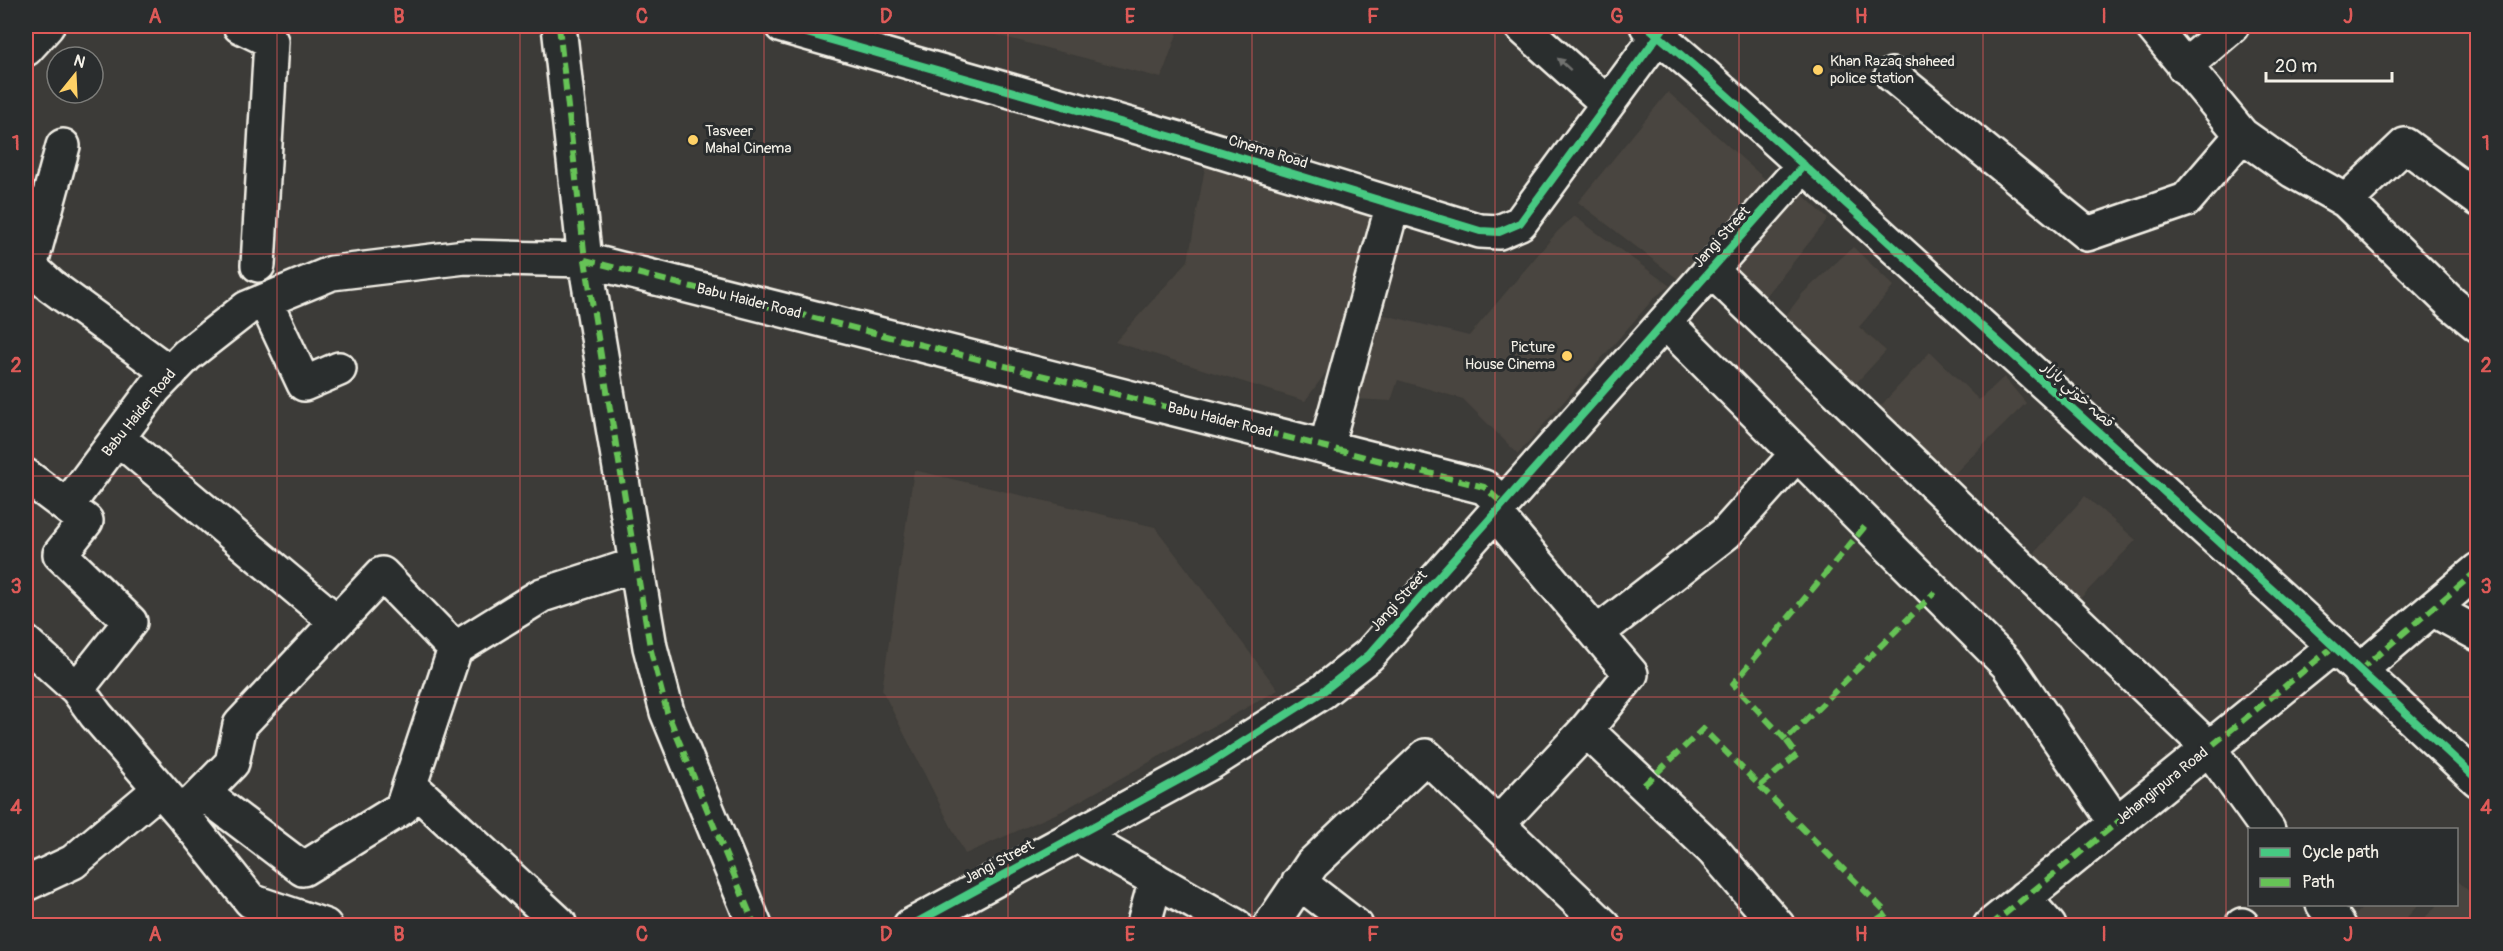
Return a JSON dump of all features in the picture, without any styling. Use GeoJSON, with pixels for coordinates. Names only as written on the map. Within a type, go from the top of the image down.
{"type":"FeatureCollection","features":[{"type":"Feature","properties":{"kind":"street"},"geometry":{"type":"LineString","coordinates":[[26,49],[47,26]]}},
{"type":"Feature","properties":{"kind":"street"},"geometry":{"type":"LineString","coordinates":[[240,26],[271,41],[258,265]]}},
{"type":"Feature","properties":{"kind":"street"},"geometry":{"type":"LineString","coordinates":[[559,26],[585,260],[650,647],[667,711],[755,926]]}},
{"type":"Feature","properties":{"kind":"street","name":"Cinema Road"},"geometry":{"type":"LineString","coordinates":[[782,26],[1176,138],[1480,231],[1499,232],[1520,223],[1607,103],[1656,28]]}},
{"type":"Feature","properties":{"kind":"street"},"geometry":{"type":"LineString","coordinates":[[1521,26],[1607,103]]}},
{"type":"Feature","properties":{"kind":"street"},"geometry":{"type":"LineString","coordinates":[[2152,26],[2242,135],[2293,171],[2346,201],[2451,303],[2478,325]]}},
{"type":"Feature","properties":{"kind":"street"},"geometry":{"type":"LineString","coordinates":[[2184,67],[2232,26]]}},
{"type":"Feature","properties":{"kind":"street","name":"قصہ خوني بازار"},"geometry":{"type":"LineString","coordinates":[[1656,28],[2478,780]]}},
{"type":"Feature","properties":{"kind":"street"},"geometry":{"type":"LineString","coordinates":[[1892,75],[2087,234],[2186,200],[2242,135]]}},
{"type":"Feature","properties":{"kind":"street"},"geometry":{"type":"LineString","coordinates":[[2346,201],[2405,145],[2478,199]]}},
{"type":"Feature","properties":{"kind":"street"},"geometry":{"type":"LineString","coordinates":[[63,146],[30,267],[51,286],[170,372]]}},
{"type":"Feature","properties":{"kind":"street","name":"Jangi Street"},"geometry":{"type":"LineString","coordinates":[[910,926],[1209,763],[1322,692],[1369,656],[1804,165]]}},
{"type":"Feature","properties":{"kind":"street"},"geometry":{"type":"LineString","coordinates":[[1326,447],[1393,204]]}},
{"type":"Feature","properties":{"kind":"street","name":"Babu Haider Road"},"geometry":{"type":"LineString","coordinates":[[67,506],[155,388],[187,355],[247,308],[332,273],[465,257],[585,260],[1484,487],[1631,674],[1586,730]]}},
{"type":"Feature","properties":{"kind":"street"},"geometry":{"type":"LineString","coordinates":[[1711,270],[2209,748],[2267,828]]}},
{"type":"Feature","properties":{"kind":"street"},"geometry":{"type":"LineString","coordinates":[[265,301],[304,384],[339,369]]}},
{"type":"Feature","properties":{"kind":"street"},"geometry":{"type":"LineString","coordinates":[[1665,322],[2007,664],[2116,823]]}},
{"type":"Feature","properties":{"kind":"street"},"geometry":{"type":"LineString","coordinates":[[118,438],[337,622]]}},
{"type":"Feature","properties":{"kind":"street"},"geometry":{"type":"LineString","coordinates":[[1597,633],[1726,533],[1797,454]]}},
{"type":"Feature","properties":{"kind":"street"},"geometry":{"type":"LineString","coordinates":[[26,476],[86,521],[60,554],[130,622],[77,688]]}},
{"type":"Feature","properties":{"kind":"street"},"geometry":{"type":"LineString","coordinates":[[26,643],[77,688],[96,715],[160,789],[192,804],[303,869],[402,808],[455,649],[542,594],[635,564]]}},
{"type":"Feature","properties":{"kind":"street"},"geometry":{"type":"LineString","coordinates":[[2359,671],[2478,570]]}},
{"type":"Feature","properties":{"kind":"street"},"geometry":{"type":"LineString","coordinates":[[192,804],[232,763],[240,725],[382,574],[455,649]]}},
{"type":"Feature","properties":{"kind":"street"},"geometry":{"type":"LineString","coordinates":[[2432,609],[2478,634]]}},
{"type":"Feature","properties":{"kind":"street","name":"Jehangirpura Road"},"geometry":{"type":"LineString","coordinates":[[1990,926],[2333,647]]}},
{"type":"Feature","properties":{"kind":"street"},"geometry":{"type":"LineString","coordinates":[[1499,823],[1586,730],[1713,850],[1778,926]]}},
{"type":"Feature","properties":{"kind":"street"},"geometry":{"type":"LineString","coordinates":[[1270,926],[1312,864],[1426,756],[1499,823],[1604,926]]}},
{"type":"Feature","properties":{"kind":"street"},"geometry":{"type":"LineString","coordinates":[[410,785],[559,923]]}},
{"type":"Feature","properties":{"kind":"street"},"geometry":{"type":"LineString","coordinates":[[26,884],[74,862],[160,789]]}},
{"type":"Feature","properties":{"kind":"street"},"geometry":{"type":"LineString","coordinates":[[192,804],[251,901],[325,926]]}},
{"type":"Feature","properties":{"kind":"street"},"geometry":{"type":"LineString","coordinates":[[1077,835],[1236,926]]}},
{"type":"Feature","properties":{"kind":"street"},"geometry":{"type":"LineString","coordinates":[[1143,926],[1156,880]]}},
{"type":"Feature","properties":{"kind":"street"},"geometry":{"type":"LineString","coordinates":[[1299,882],[1356,926]]}},
{"type":"Feature","properties":{"kind":"street"},"geometry":{"type":"LineString","coordinates":[[2024,898],[2049,926]]}},
{"type":"Feature","properties":{"kind":"street"},"geometry":{"type":"LineString","coordinates":[[2324,906],[2339,926]]}},
{"type":"Feature","properties":{"kind":"shaded area"},"geometry":{"type":"Polygon","coordinates":[[[962,26],[1180,26],[1161,78],[962,26]]]}},
{"type":"Feature","properties":{"kind":"shaded area"},"geometry":{"type":"Polygon","coordinates":[[[1668,92],[1765,179],[1682,282],[1578,202],[1668,92]]]}},
{"type":"Feature","properties":{"kind":"shaded area"},"geometry":{"type":"Polygon","coordinates":[[[1206,162],[1402,221],[1377,303],[1305,401],[1115,342],[1188,261],[1206,162]]]}},
{"type":"Feature","properties":{"kind":"shaded area"},"geometry":{"type":"Polygon","coordinates":[[[1798,190],[1828,219],[1758,306],[1723,271],[1798,190]]]}},
{"type":"Feature","properties":{"kind":"shaded area"},"geometry":{"type":"Polygon","coordinates":[[[1574,216],[1670,286],[1655,297],[1518,454],[1463,399],[1398,380],[1391,401],[1354,399],[1381,314],[1469,336],[1557,232],[1574,216]]]}},
{"type":"Feature","properties":{"kind":"shaded area"},"geometry":{"type":"Polygon","coordinates":[[[1853,247],[1894,286],[1859,327],[1886,351],[1846,394],[1777,327],[1803,293],[1853,247]]]}},
{"type":"Feature","properties":{"kind":"shaded area"},"geometry":{"type":"Polygon","coordinates":[[[1930,352],[1979,400],[2004,377],[2026,403],[1948,480],[1875,412],[1930,352]]]}},
{"type":"Feature","properties":{"kind":"shaded area"},"geometry":{"type":"Polygon","coordinates":[[[914,470],[1155,527],[1278,690],[1062,811],[965,854],[882,690],[914,470]]]}},
{"type":"Feature","properties":{"kind":"shaded area"},"geometry":{"type":"Polygon","coordinates":[[[2085,496],[2136,540],[2074,605],[2029,559],[2085,496]]]}},
{"type":"Feature","properties":{"kind":"shaded area"},"geometry":{"type":"Polygon","coordinates":[[[2458,881],[2477,899],[2477,925],[2418,925],[2436,906],[2458,906],[2458,881]]]}},
{"type":"Feature","properties":{"kind":"shaded area"},"geometry":{"type":"Polygon","coordinates":[[[2364,906],[2417,906],[2400,925],[2354,925],[2350,921],[2364,906]]]}},
{"type":"Feature","properties":{"kind":"marked path"},"geometry":{"type":"LineString","coordinates":[[559,26],[585,260],[650,647],[667,712],[755,926]]}},
{"type":"Feature","properties":{"kind":"marked path"},"geometry":{"type":"LineString","coordinates":[[585,260],[1484,487],[1503,504]]}},
{"type":"Feature","properties":{"kind":"marked path"},"geometry":{"type":"LineString","coordinates":[[1786,740],[1733,684],[1867,524]]}},
{"type":"Feature","properties":{"kind":"marked path"},"geometry":{"type":"LineString","coordinates":[[2359,671],[2478,570]]}},
{"type":"Feature","properties":{"kind":"marked path"},"geometry":{"type":"LineString","coordinates":[[1760,786],[1797,755],[1786,740],[1935,592]]}},
{"type":"Feature","properties":{"kind":"marked path"},"geometry":{"type":"LineString","coordinates":[[1990,926],[2333,647]]}},
{"type":"Feature","properties":{"kind":"marked path"},"geometry":{"type":"LineString","coordinates":[[1644,785],[1703,729],[1887,913],[1868,926]]}},
{"type":"Feature","properties":{"kind":"cycle path"},"geometry":{"type":"LineString","coordinates":[[782,26],[1176,138],[1480,231],[1499,232],[1520,223],[1665,26]]}},
{"type":"Feature","properties":{"kind":"cycle path"},"geometry":{"type":"LineString","coordinates":[[1647,26],[1702,73],[2299,614],[2478,780]]}},
{"type":"Feature","properties":{"kind":"cycle path"},"geometry":{"type":"LineString","coordinates":[[910,926],[1210,763],[1322,692],[1369,655],[1804,165]]}},
{"type":"Feature","properties":{"kind":"place","name":"Khan Razaq shaheed police station"},"geometry":{"type":"Point","coordinates":[1818,70]}},
{"type":"Feature","properties":{"kind":"place","name":"Tasveer Mahal Cinema"},"geometry":{"type":"Point","coordinates":[693,140]}},
{"type":"Feature","properties":{"kind":"place","name":"Picture House Cinema"},"geometry":{"type":"Point","coordinates":[1567,356]}}]}
